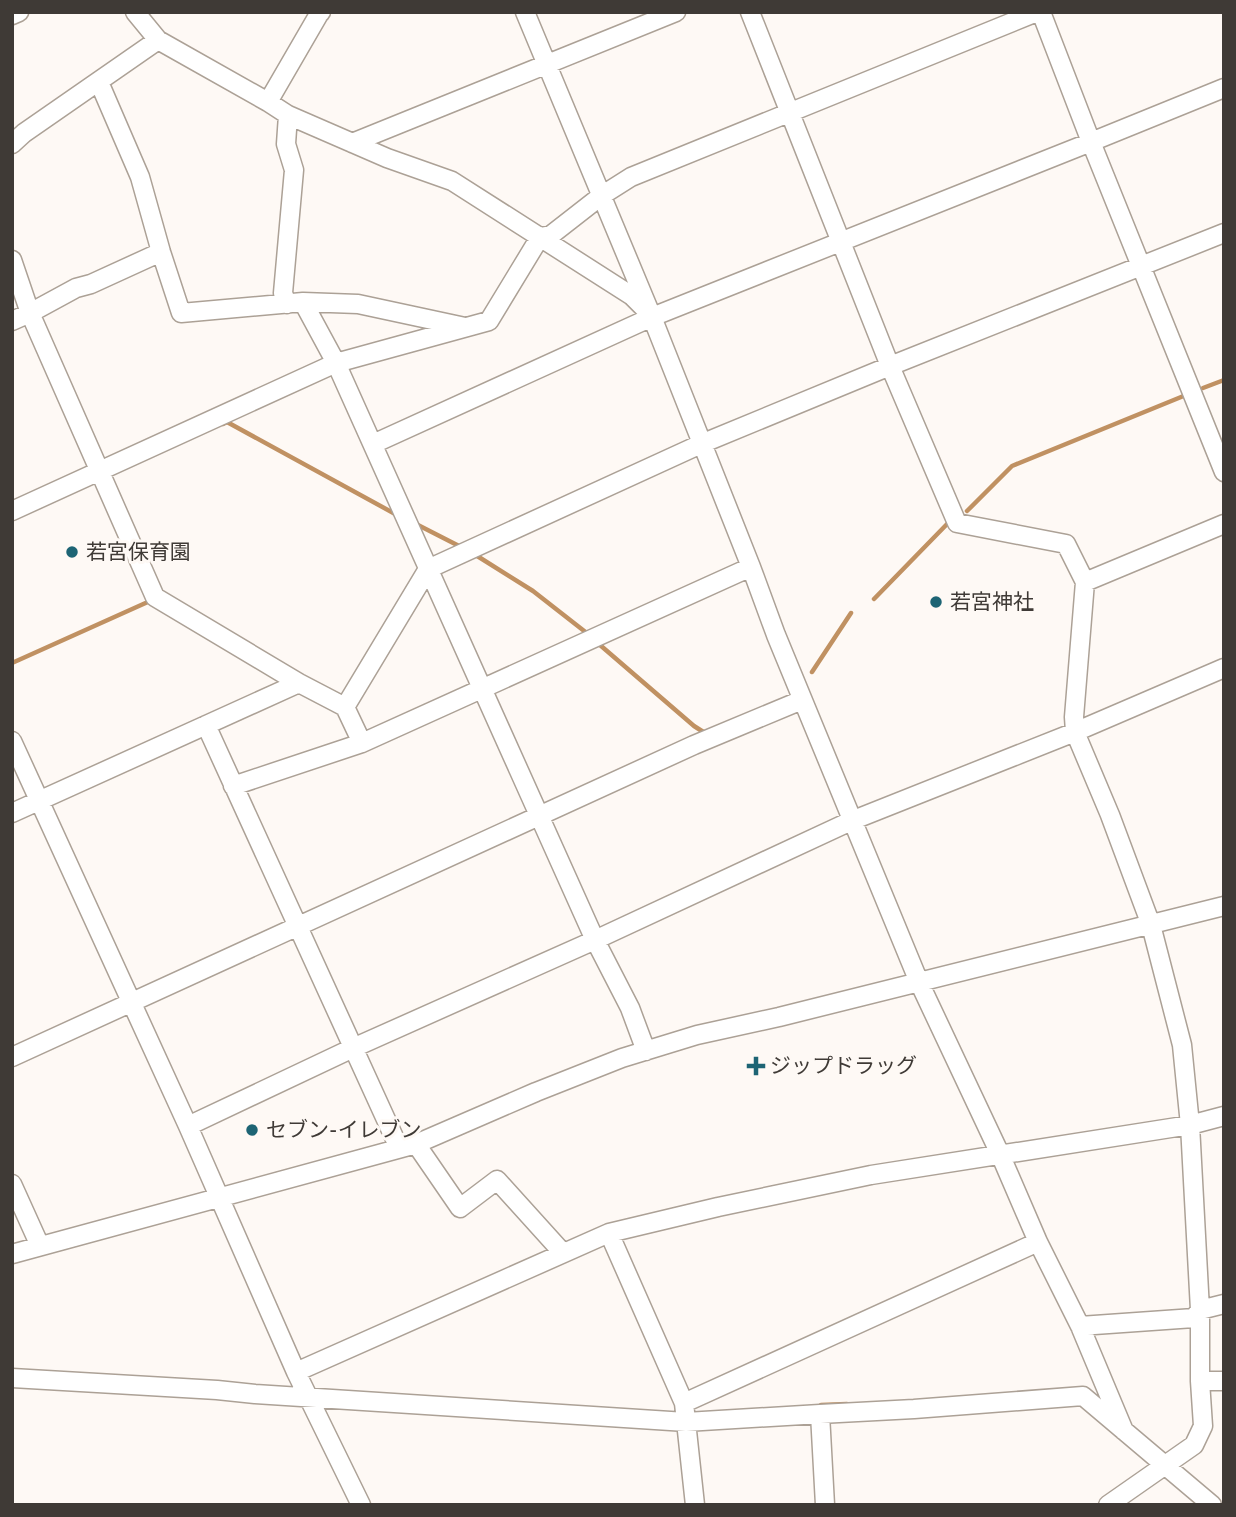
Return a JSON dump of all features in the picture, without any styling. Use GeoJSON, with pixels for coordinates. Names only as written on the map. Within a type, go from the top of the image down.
{"type":"FeatureCollection","features":[{"type":"Feature","properties":{"kind":"street"},"geometry":{"type":"LineString","coordinates":[[12,15],[19,12]]}},
{"type":"Feature","properties":{"kind":"street"},"geometry":{"type":"LineString","coordinates":[[135,12],[158,40],[288,115],[387,158],[452,181],[632,296],[652,317]]}},
{"type":"Feature","properties":{"kind":"street"},"geometry":{"type":"LineString","coordinates":[[268,102],[321,12]]}},
{"type":"Feature","properties":{"kind":"street"},"geometry":{"type":"LineString","coordinates":[[525,12],[652,317],[851,821],[919,982],[1038,1242],[1080,1326],[1124,1431]]}},
{"type":"Feature","properties":{"kind":"street"},"geometry":{"type":"LineString","coordinates":[[352,143],[676,12]]}},
{"type":"Feature","properties":{"kind":"street"},"geometry":{"type":"LineString","coordinates":[[750,12],[890,366],[957,523],[1066,544],[1084,582],[1075,732],[1110,815],[1151,925],[1182,1045],[1190,1125],[1200,1310],[1203,1426],[1194,1445],[1108,1505]]}},
{"type":"Feature","properties":{"kind":"street"},"geometry":{"type":"LineString","coordinates":[[12,511],[336,363],[489,321],[540,237],[551,235],[601,196],[631,177],[1039,12],[1224,472]]}},
{"type":"Feature","properties":{"kind":"street"},"geometry":{"type":"LineString","coordinates":[[12,144],[158,40]]}},
{"type":"Feature","properties":{"kind":"street"},"geometry":{"type":"LineString","coordinates":[[99,82],[140,177],[181,313],[295,303],[358,304],[468,327]]}},
{"type":"Feature","properties":{"kind":"street"},"geometry":{"type":"LineString","coordinates":[[373,444],[652,317],[1224,88]]}},
{"type":"Feature","properties":{"kind":"street"},"geometry":{"type":"LineString","coordinates":[[288,115],[286,144],[294,170],[283,293],[295,303],[336,363],[595,940],[630,1008],[646,1051]]}},
{"type":"Feature","properties":{"kind":"street"},"geometry":{"type":"LineString","coordinates":[[345,707],[428,569],[701,444],[1224,233]]}},
{"type":"Feature","properties":{"kind":"street"},"geometry":{"type":"LineString","coordinates":[[12,321],[76,288],[91,284],[161,252]]}},
{"type":"Feature","properties":{"kind":"street"},"geometry":{"type":"LineString","coordinates":[[12,260],[30,313],[155,597],[299,683],[345,707],[362,743]]}},
{"type":"Feature","properties":{"kind":"street"},"geometry":{"type":"LineString","coordinates":[[1084,582],[1224,524]]}},
{"type":"Feature","properties":{"kind":"street"},"geometry":{"type":"LineString","coordinates":[[233,786],[362,743],[751,567]]}},
{"type":"Feature","properties":{"kind":"street"},"geometry":{"type":"LineString","coordinates":[[188,1126],[851,821],[1075,732],[1224,668]]}},
{"type":"Feature","properties":{"kind":"street"},"geometry":{"type":"LineString","coordinates":[[12,813],[299,683]]}},
{"type":"Feature","properties":{"kind":"street"},"geometry":{"type":"LineString","coordinates":[[12,1057],[694,745],[802,700]]}},
{"type":"Feature","properties":{"kind":"street"},"geometry":{"type":"LineString","coordinates":[[206,725],[354,1048],[408,1146],[460,1208],[497,1180],[562,1253]]}},
{"type":"Feature","properties":{"kind":"street"},"geometry":{"type":"LineString","coordinates":[[12,741],[188,1126],[296,1371],[361,1505]]}},
{"type":"Feature","properties":{"kind":"street"},"geometry":{"type":"LineString","coordinates":[[12,1254],[408,1146],[622,1058],[696,1035],[779,1017],[1224,906]]}},
{"type":"Feature","properties":{"kind":"street"},"geometry":{"type":"LineString","coordinates":[[296,1371],[609,1233],[871,1175],[1190,1125],[1224,1116]]}},
{"type":"Feature","properties":{"kind":"street"},"geometry":{"type":"LineString","coordinates":[[12,1184],[40,1246]]}},
{"type":"Feature","properties":{"kind":"street"},"geometry":{"type":"LineString","coordinates":[[609,1233],[684,1403],[695,1505]]}},
{"type":"Feature","properties":{"kind":"street"},"geometry":{"type":"LineString","coordinates":[[684,1403],[1038,1242]]}},
{"type":"Feature","properties":{"kind":"street"},"geometry":{"type":"LineString","coordinates":[[1080,1326],[1194,1318],[1200,1310],[1224,1304]]}},
{"type":"Feature","properties":{"kind":"street"},"geometry":{"type":"LineString","coordinates":[[12,1378],[686,1422],[1083,1396],[1213,1505]]}},
{"type":"Feature","properties":{"kind":"street"},"geometry":{"type":"LineString","coordinates":[[1200,1381],[1224,1381]]}},
{"type":"Feature","properties":{"kind":"street"},"geometry":{"type":"LineString","coordinates":[[820,1414],[825,1505]]}},
{"type":"Feature","properties":{"kind":"waterway"},"geometry":{"type":"LineString","coordinates":[[1203,388],[1224,380]]}},
{"type":"Feature","properties":{"kind":"waterway"},"geometry":{"type":"LineString","coordinates":[[967,511],[1012,466],[1186,395]]}},
{"type":"Feature","properties":{"kind":"waterway"},"geometry":{"type":"LineString","coordinates":[[223,424],[227,422],[397,515]]}},
{"type":"Feature","properties":{"kind":"waterway"},"geometry":{"type":"LineString","coordinates":[[874,599],[950,521]]}},
{"type":"Feature","properties":{"kind":"waterway"},"geometry":{"type":"LineString","coordinates":[[416,524],[461,547]]}},
{"type":"Feature","properties":{"kind":"waterway"},"geometry":{"type":"LineString","coordinates":[[474,554],[533,591],[588,634]]}},
{"type":"Feature","properties":{"kind":"waterway"},"geometry":{"type":"LineString","coordinates":[[12,663],[150,601]]}},
{"type":"Feature","properties":{"kind":"waterway"},"geometry":{"type":"LineString","coordinates":[[812,672],[851,613]]}},
{"type":"Feature","properties":{"kind":"waterway"},"geometry":{"type":"LineString","coordinates":[[600,645],[705,733]]}},
{"type":"Feature","properties":{"kind":"waterway"},"geometry":{"type":"LineString","coordinates":[[821,1405],[847,1404]]}},
{"type":"Feature","properties":{"kind":"place","name":"若宮保育園"},"geometry":{"type":"Point","coordinates":[72,552]}},
{"type":"Feature","properties":{"kind":"place","name":"若宮神社"},"geometry":{"type":"Point","coordinates":[936,602]}},
{"type":"Feature","properties":{"kind":"place","name":"ジップドラッグ"},"geometry":{"type":"Point","coordinates":[756,1066]}},
{"type":"Feature","properties":{"kind":"place","name":"セブン-イレブン"},"geometry":{"type":"Point","coordinates":[252,1130]}}]}
